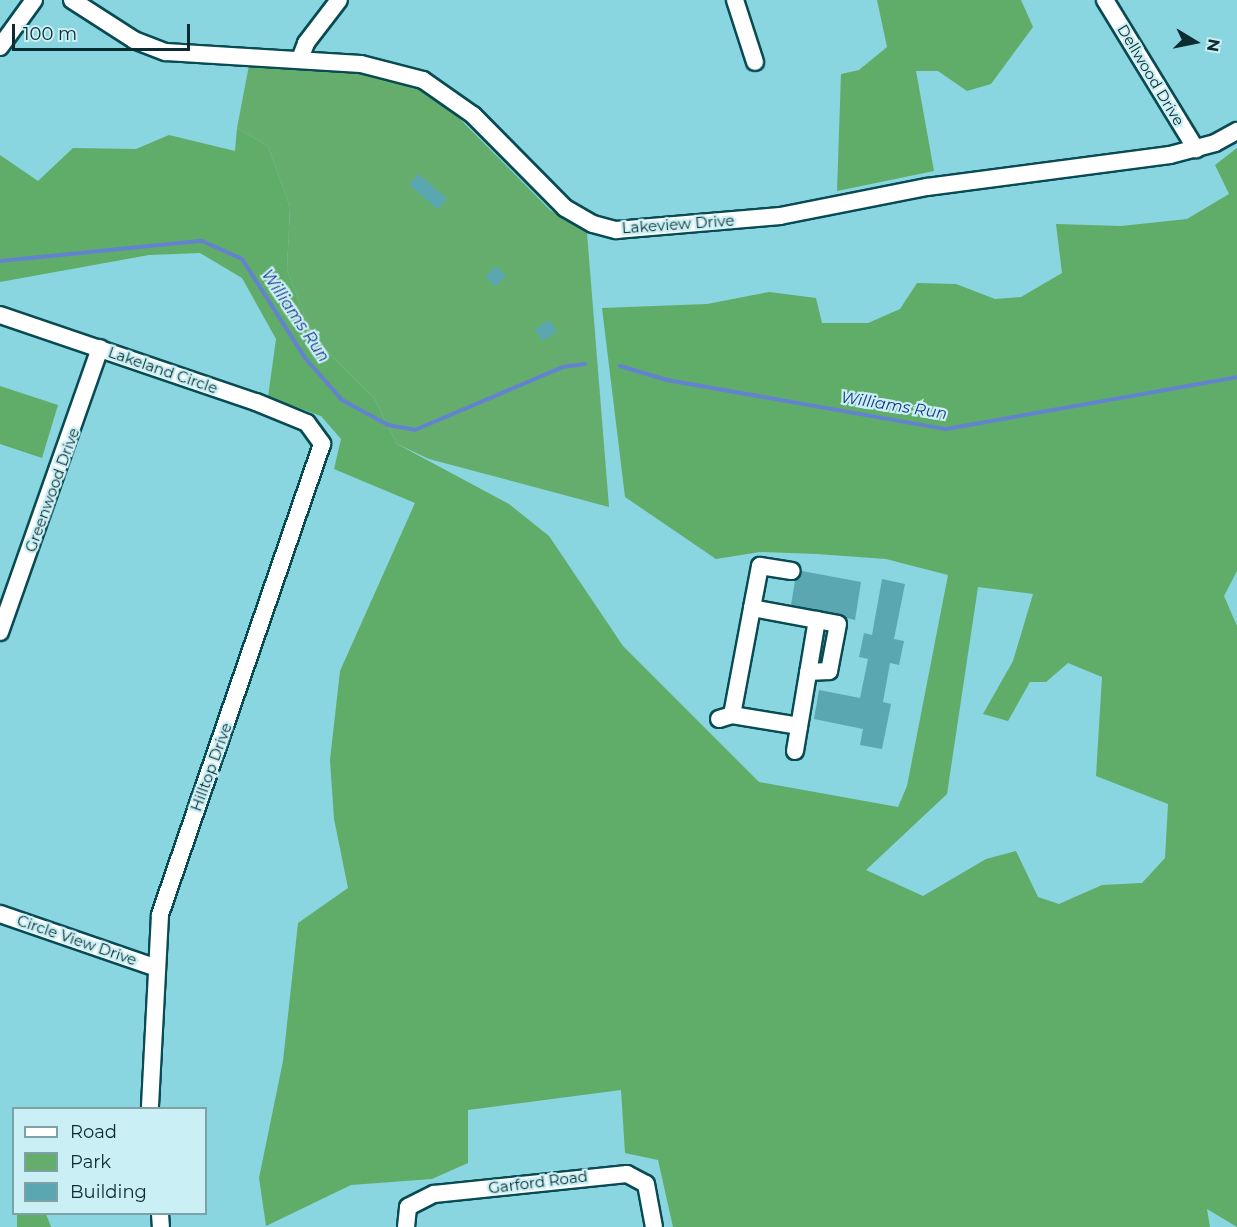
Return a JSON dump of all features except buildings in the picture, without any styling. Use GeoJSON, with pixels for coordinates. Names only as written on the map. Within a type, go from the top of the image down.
{"type":"FeatureCollection","features":[{"type":"Feature","properties":{"kind":"street"},"geometry":{"type":"LineString","coordinates":[[0,47],[34,0]]}},
{"type":"Feature","properties":{"kind":"street","name":"Lakeview Drive"},"geometry":{"type":"LineString","coordinates":[[72,0],[134,40],[166,52],[300,59],[380,68],[433,85],[473,116],[565,208],[593,224],[616,230],[780,216],[927,187],[1196,149],[1237,131]]}},
{"type":"Feature","properties":{"kind":"street"},"geometry":{"type":"LineString","coordinates":[[300,59],[306,43],[339,0]]}},
{"type":"Feature","properties":{"kind":"street"},"geometry":{"type":"LineString","coordinates":[[735,0],[755,62]]}},
{"type":"Feature","properties":{"kind":"street","name":"Dellwood Drive"},"geometry":{"type":"LineString","coordinates":[[1106,0],[1196,149]]}},
{"type":"Feature","properties":{"kind":"street","name":"Lakeland Circle"},"geometry":{"type":"LineString","coordinates":[[0,315],[267,406],[307,423],[320,436]]}},
{"type":"Feature","properties":{"kind":"street","name":"Greenwood Drive"},"geometry":{"type":"LineString","coordinates":[[0,632],[99,348]]}},
{"type":"Feature","properties":{"kind":"street","name":"Hilltop Drive"},"geometry":{"type":"LineString","coordinates":[[150,1107],[154,967],[168,888],[313,480],[322,452],[320,436]]}},
{"type":"Feature","properties":{"kind":"street"},"geometry":{"type":"LineString","coordinates":[[792,571],[760,566],[726,717],[799,726]]}},
{"type":"Feature","properties":{"kind":"street"},"geometry":{"type":"LineString","coordinates":[[752,608],[838,624],[829,671],[807,672],[795,751]]}},
{"type":"Feature","properties":{"kind":"street","name":"Circle View Drive"},"geometry":{"type":"LineString","coordinates":[[0,914],[154,967]]}},
{"type":"Feature","properties":{"kind":"street","name":"Garford Road"},"geometry":{"type":"LineString","coordinates":[[406,1227],[408,1207],[434,1194],[627,1174],[646,1184],[654,1227]]}},
{"type":"Feature","properties":{"kind":"green space"},"geometry":{"type":"Polygon","coordinates":[[[877,0],[1021,0],[1033,27],[991,84],[967,91],[938,71],[916,71],[934,171],[837,191],[841,74],[859,70],[887,47],[877,0]]]}},
{"type":"Feature","properties":{"kind":"green space"},"geometry":{"type":"Polygon","coordinates":[[[249,65],[362,74],[405,82],[444,103],[550,210],[587,233],[609,507],[429,459],[397,444],[374,398],[313,337],[287,270],[290,207],[268,146],[237,128],[249,65]]]}},
{"type":"Feature","properties":{"kind":"green space"},"geometry":{"type":"Polygon","coordinates":[[[237,128],[268,146],[290,207],[287,270],[313,337],[374,398],[397,444],[509,504],[549,536],[623,646],[759,782],[898,807],[907,786],[948,575],[886,559],[817,554],[760,552],[716,559],[625,497],[602,308],[707,304],[769,292],[816,298],[822,323],[868,323],[900,309],[917,283],[956,284],[995,299],[1021,297],[1062,273],[1056,224],[1121,226],[1187,219],[1229,194],[1215,165],[1237,148],[1237,571],[1224,596],[1237,626],[1237,1227],[1207,1209],[1210,1227],[673,1227],[658,1160],[625,1153],[621,1090],[468,1110],[468,1163],[432,1179],[351,1185],[266,1226],[259,1178],[283,1061],[298,923],[348,888],[334,819],[330,760],[340,671],[415,503],[334,469],[341,439],[321,416],[268,397],[276,339],[242,278],[200,253],[149,255],[0,282],[0,155],[38,181],[73,148],[136,149],[169,135],[235,151],[237,128]],[[978,587],[947,794],[866,870],[923,896],[986,859],[1016,851],[1038,897],[1059,904],[1102,885],[1142,883],[1165,858],[1168,804],[1096,776],[1102,677],[1068,663],[1046,682],[1030,682],[1008,721],[983,714],[1013,661],[1033,594],[978,587]]]}},
{"type":"Feature","properties":{"kind":"green space"},"geometry":{"type":"Polygon","coordinates":[[[0,386],[58,405],[42,458],[0,444],[0,386]]]}},
{"type":"Feature","properties":{"kind":"green space"},"geometry":{"type":"Polygon","coordinates":[[[17,1215],[46,1215],[51,1227],[17,1227],[17,1215]]]}},
{"type":"Feature","properties":{"kind":"waterway","name":"Williams Run"},"geometry":{"type":"LineString","coordinates":[[0,261],[202,241],[242,259],[305,358],[342,400],[388,425],[415,430],[563,367],[585,364]]}},
{"type":"Feature","properties":{"kind":"waterway","name":"Williams Run"},"geometry":{"type":"LineString","coordinates":[[620,366],[667,380],[946,429],[1237,377]]}}]}
